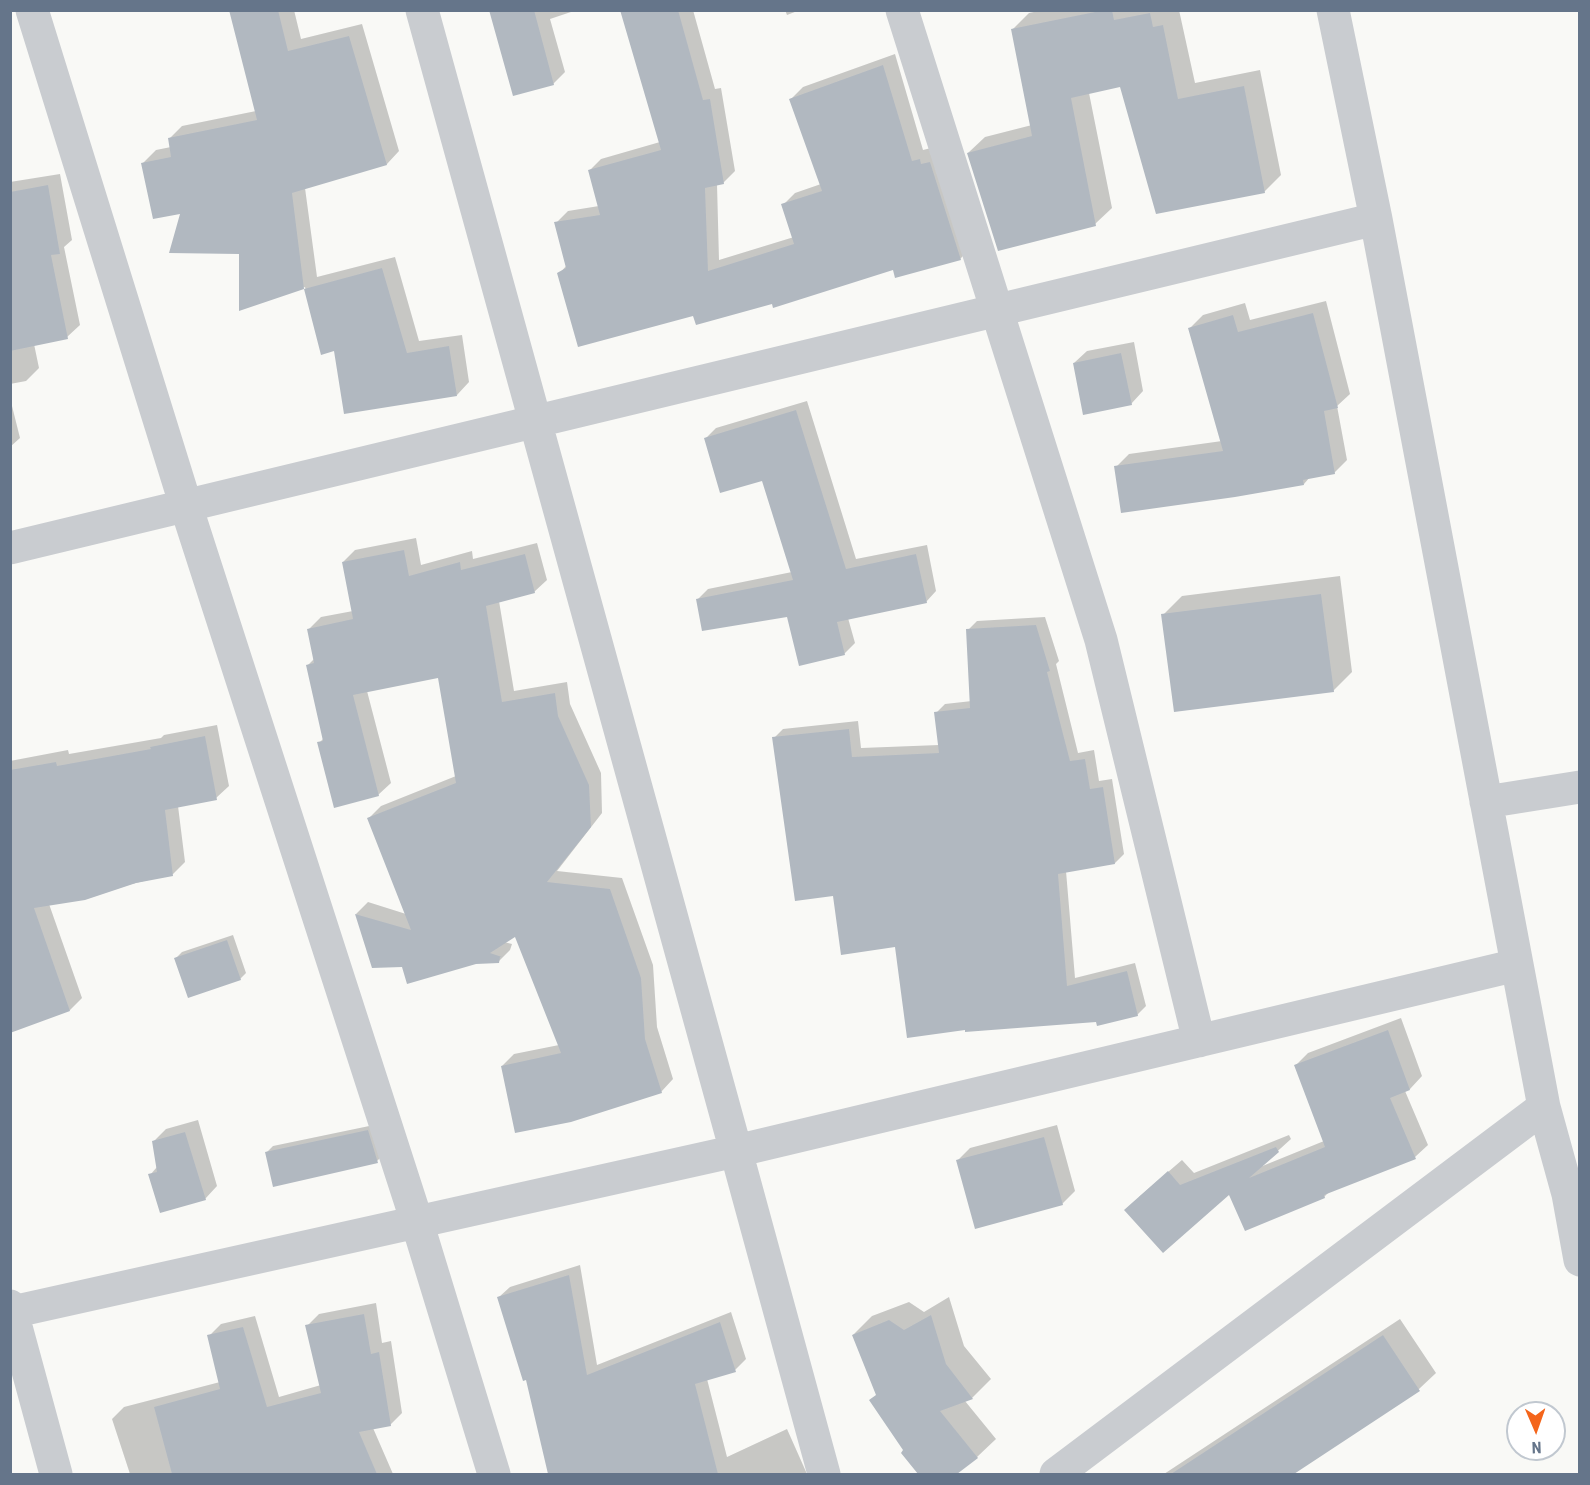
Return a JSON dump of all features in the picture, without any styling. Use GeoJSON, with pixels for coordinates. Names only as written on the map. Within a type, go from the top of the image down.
{"type":"FeatureCollection","features":[{"type":"Feature","properties":{"kind":"street"},"geometry":{"type":"LineString","coordinates":[[32,10],[186,506],[417,1222],[494,1474]]}},
{"type":"Feature","properties":{"kind":"street"},"geometry":{"type":"LineString","coordinates":[[422,10],[824,1474]]}},
{"type":"Feature","properties":{"kind":"street"},"geometry":{"type":"LineString","coordinates":[[902,10],[1101,640],[1198,1041]]}},
{"type":"Feature","properties":{"kind":"street"},"geometry":{"type":"LineString","coordinates":[[1333,10],[1376,219],[1544,1107],[1574,1194],[1580,1260]]}},
{"type":"Feature","properties":{"kind":"street"},"geometry":{"type":"LineString","coordinates":[[10,548],[1376,219]]}},
{"type":"Feature","properties":{"kind":"street"},"geometry":{"type":"LineString","coordinates":[[1486,802],[1580,787]]}},
{"type":"Feature","properties":{"kind":"street"},"geometry":{"type":"LineString","coordinates":[[56,1474],[11,1310],[736,1151],[1517,964]]}},
{"type":"Feature","properties":{"kind":"street"},"geometry":{"type":"LineString","coordinates":[[1056,1474],[1544,1107]]}},
{"type":"Feature","properties":{"kind":"building"},"geometry":{"type":"Polygon","coordinates":[[[229,10],[278,10],[288,51],[349,36],[387,165],[292,193],[304,289],[239,311],[239,254],[169,253],[180,214],[153,219],[141,163],[171,157],[168,138],[257,120],[229,10]]]}},
{"type":"Feature","properties":{"kind":"building"},"geometry":{"type":"Polygon","coordinates":[[[489,10],[534,10],[554,85],[513,96],[489,10]]]}},
{"type":"Feature","properties":{"kind":"building"},"geometry":{"type":"Polygon","coordinates":[[[620,10],[678,10],[703,100],[710,99],[724,184],[705,188],[708,271],[794,244],[781,204],[822,191],[789,99],[883,65],[912,161],[920,159],[921,164],[930,162],[961,260],[895,278],[893,270],[773,308],[772,304],[696,325],[693,316],[578,347],[557,273],[566,268],[554,222],[600,215],[588,170],[661,150],[620,10]]]}},
{"type":"Feature","properties":{"kind":"building"},"geometry":{"type":"Polygon","coordinates":[[[1112,10],[1114,20],[1150,13],[1153,27],[1163,25],[1178,99],[1244,86],[1265,193],[1156,214],[1120,87],[1071,98],[1096,226],[998,251],[967,153],[1032,136],[1011,29],[1112,10]]]}},
{"type":"Feature","properties":{"kind":"building"},"geometry":{"type":"Polygon","coordinates":[[[48,185],[60,254],[51,255],[68,339],[10,351],[10,192],[48,185]]]}},
{"type":"Feature","properties":{"kind":"building"},"geometry":{"type":"Polygon","coordinates":[[[382,268],[407,353],[449,346],[457,396],[344,414],[334,351],[321,355],[304,289],[382,268]]]}},
{"type":"Feature","properties":{"kind":"building"},"geometry":{"type":"Polygon","coordinates":[[[1313,313],[1338,408],[1324,411],[1335,474],[1303,480],[1304,485],[1121,513],[1114,466],[1223,451],[1188,328],[1233,315],[1238,332],[1313,313]]]}},
{"type":"Feature","properties":{"kind":"building"},"geometry":{"type":"Polygon","coordinates":[[[1121,353],[1132,405],[1083,415],[1073,363],[1121,353]]]}},
{"type":"Feature","properties":{"kind":"building"},"geometry":{"type":"Polygon","coordinates":[[[796,410],[846,569],[916,554],[927,603],[837,622],[845,655],[799,666],[787,617],[702,631],[696,599],[793,580],[762,481],[720,493],[704,438],[796,410]]]}},
{"type":"Feature","properties":{"kind":"building"},"geometry":{"type":"Polygon","coordinates":[[[404,550],[409,576],[460,562],[461,570],[525,554],[535,593],[486,606],[502,702],[555,693],[558,716],[589,785],[591,827],[547,882],[610,889],[641,978],[645,1039],[662,1093],[571,1122],[515,1133],[501,1066],[561,1053],[515,937],[490,953],[502,957],[499,963],[476,964],[407,984],[402,967],[372,968],[355,914],[411,930],[367,818],[456,783],[438,678],[353,695],[379,796],[334,808],[317,742],[323,741],[306,665],[314,663],[307,629],[353,619],[342,562],[404,550]]]}},
{"type":"Feature","properties":{"kind":"building"},"geometry":{"type":"Polygon","coordinates":[[[1321,594],[1334,692],[1174,712],[1161,614],[1321,594]]]}},
{"type":"Feature","properties":{"kind":"building"},"geometry":{"type":"Polygon","coordinates":[[[1036,625],[1050,671],[1047,672],[1070,761],[1085,759],[1090,789],[1103,787],[1115,864],[1058,874],[1067,986],[1127,971],[1138,1016],[1097,1026],[1096,1022],[965,1032],[965,1030],[907,1038],[895,947],[841,955],[833,896],[795,901],[772,737],[849,729],[852,757],[939,753],[934,712],[970,708],[966,629],[1036,625]]]}},
{"type":"Feature","properties":{"kind":"building"},"geometry":{"type":"Polygon","coordinates":[[[205,736],[217,800],[165,810],[173,876],[136,883],[85,900],[34,908],[70,1011],[10,1033],[10,770],[56,762],[57,766],[151,749],[150,747],[205,736]]]}},
{"type":"Feature","properties":{"kind":"building"},"geometry":{"type":"Polygon","coordinates":[[[227,940],[241,980],[188,998],[174,958],[227,940]]]}},
{"type":"Feature","properties":{"kind":"building"},"geometry":{"type":"Polygon","coordinates":[[[1388,1030],[1410,1090],[1390,1098],[1416,1159],[1324,1195],[1325,1198],[1245,1231],[1229,1195],[1163,1253],[1124,1210],[1168,1171],[1180,1185],[1276,1147],[1279,1152],[1249,1178],[1325,1147],[1294,1065],[1388,1030]]]}},
{"type":"Feature","properties":{"kind":"building"},"geometry":{"type":"Polygon","coordinates":[[[368,1130],[378,1163],[273,1187],[265,1152],[368,1130]]]}},
{"type":"Feature","properties":{"kind":"building"},"geometry":{"type":"Polygon","coordinates":[[[185,1132],[206,1200],[160,1213],[148,1174],[157,1172],[152,1141],[185,1132]]]}},
{"type":"Feature","properties":{"kind":"building"},"geometry":{"type":"Polygon","coordinates":[[[1044,1137],[1063,1205],[975,1229],[956,1160],[1044,1137]]]}},
{"type":"Feature","properties":{"kind":"building"},"geometry":{"type":"Polygon","coordinates":[[[569,1275],[587,1375],[720,1322],[736,1372],[695,1384],[718,1474],[548,1474],[526,1380],[523,1381],[497,1297],[569,1275]]]}},
{"type":"Feature","properties":{"kind":"building"},"geometry":{"type":"Polygon","coordinates":[[[364,1314],[371,1354],[379,1352],[391,1426],[359,1432],[377,1474],[172,1474],[154,1407],[220,1389],[207,1335],[243,1327],[267,1407],[321,1393],[305,1325],[364,1314]]]}},
{"type":"Feature","properties":{"kind":"building"},"geometry":{"type":"Polygon","coordinates":[[[931,1315],[946,1364],[973,1399],[940,1411],[978,1458],[957,1474],[918,1474],[901,1453],[903,1450],[869,1400],[876,1395],[852,1335],[889,1320],[904,1330],[931,1315]]]}},
{"type":"Feature","properties":{"kind":"building"},"geometry":{"type":"Polygon","coordinates":[[[1383,1335],[1420,1391],[1294,1474],[1171,1474],[1383,1335]]]}}]}
